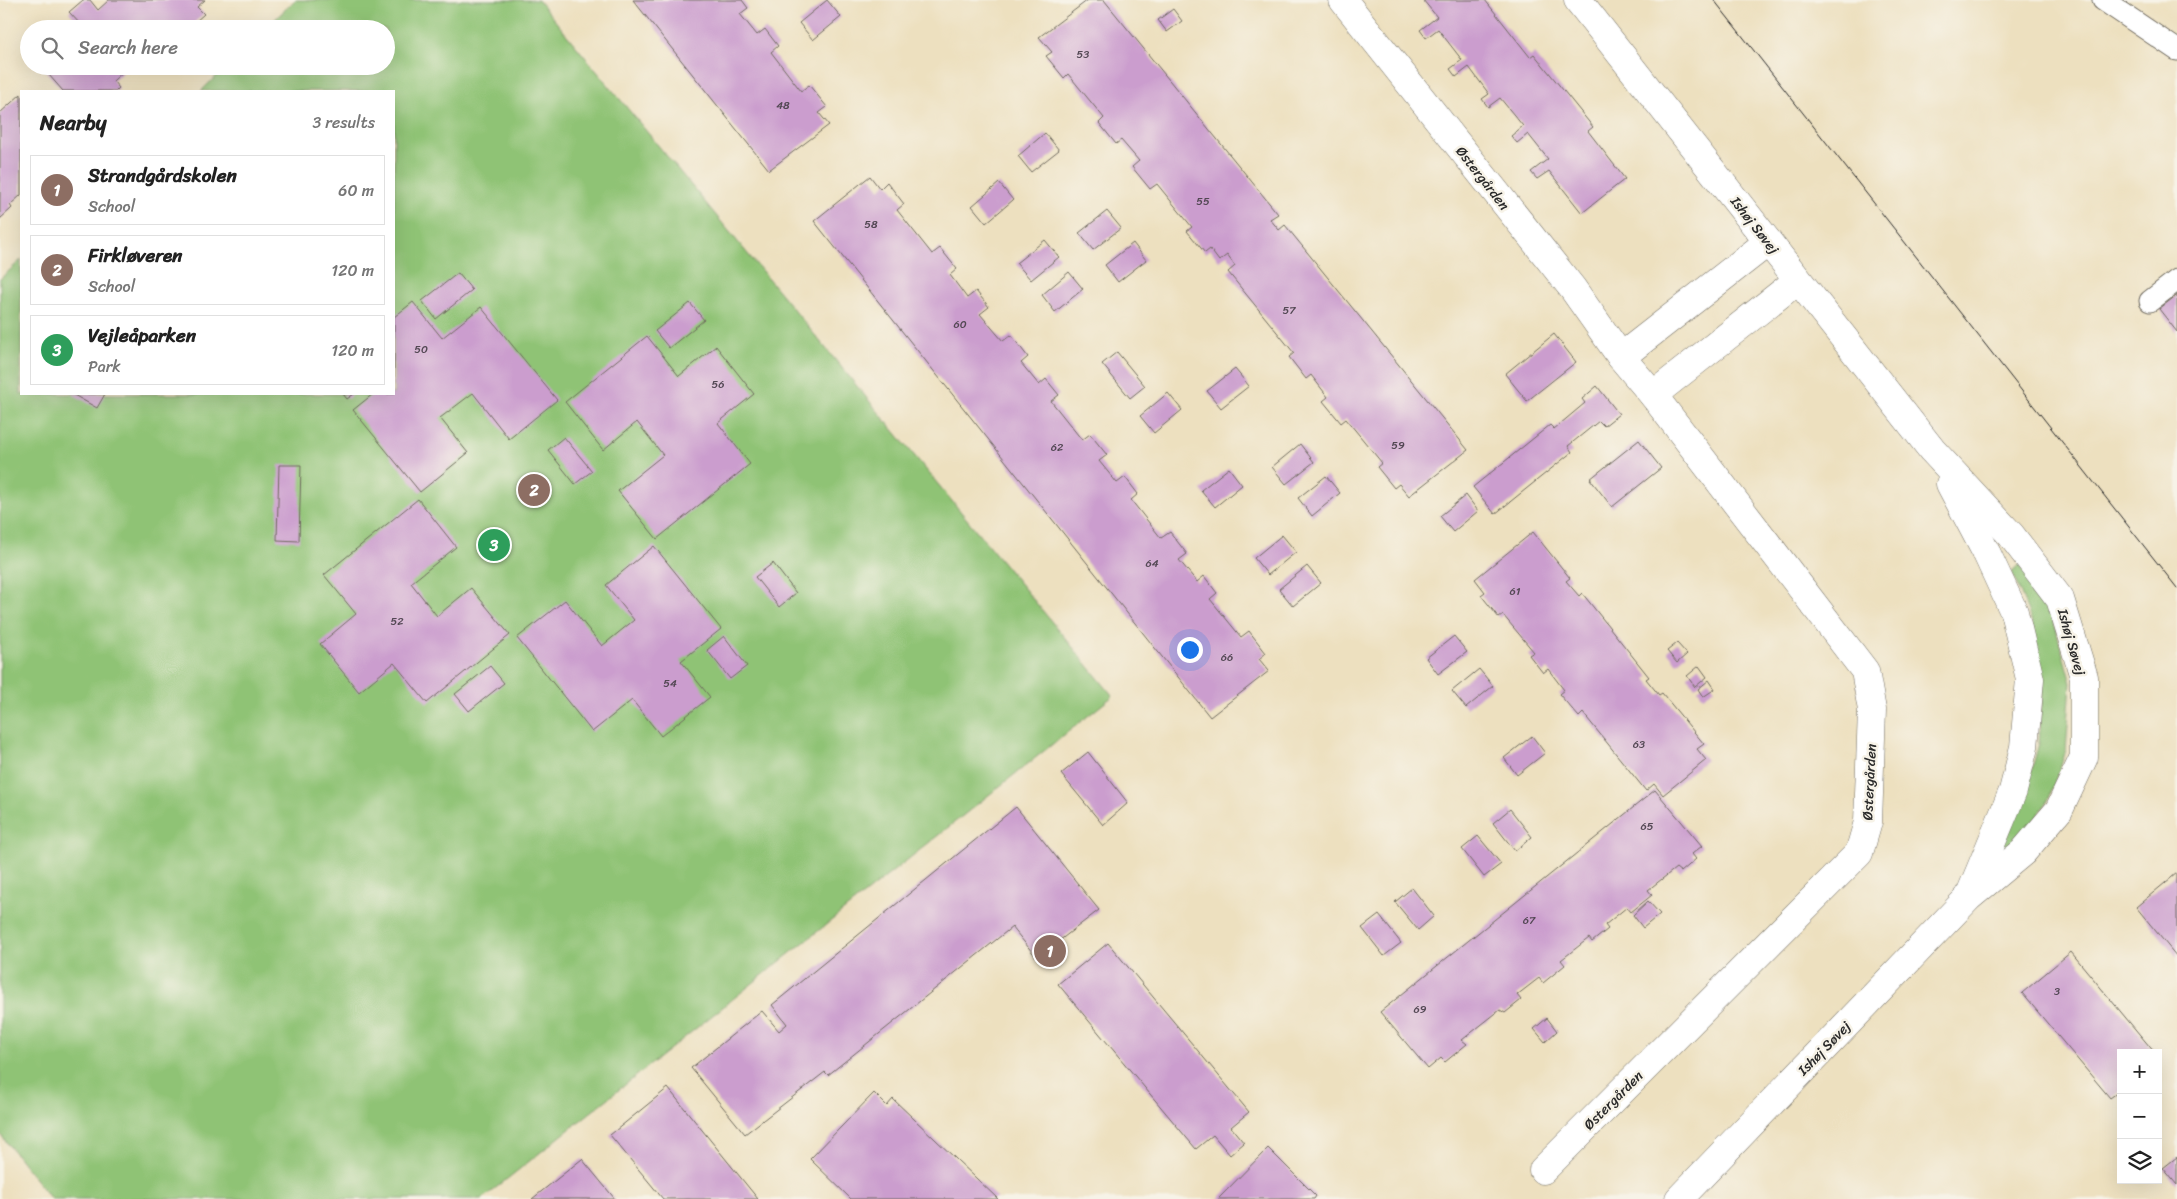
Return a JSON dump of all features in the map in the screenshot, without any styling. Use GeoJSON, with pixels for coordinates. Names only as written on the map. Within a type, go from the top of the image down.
{"type":"FeatureCollection","features":[{"type":"Feature","properties":{"kind":"street","name":"Østergården"},"geometry":{"type":"LineString","coordinates":[[1343,0],[1573,289],[1621,357],[1653,395],[1865,671],[1872,710],[1868,822],[1859,853],[1543,1170]]}},
{"type":"Feature","properties":{"kind":"street","name":"Ishøj Søvej"},"geometry":{"type":"LineString","coordinates":[[1578,0],[1932,450],[2011,535],[2060,600],[2084,677],[2084,757],[2059,810],[2023,852],[1969,897],[1679,1199]]}},
{"type":"Feature","properties":{"kind":"street"},"geometry":{"type":"LineString","coordinates":[[1621,357],[1768,242]]}},
{"type":"Feature","properties":{"kind":"street"},"geometry":{"type":"LineString","coordinates":[[1653,395],[1798,280]]}},
{"type":"Feature","properties":{"kind":"street","name":"Ishøj Søvej"},"geometry":{"type":"LineString","coordinates":[[1932,450],[1987,554],[2014,612],[2030,679],[2024,748],[2013,791],[1969,897]]}},
{"type":"Feature","properties":{"kind":"lane"},"geometry":{"type":"LineString","coordinates":[[2103,0],[2177,50]]}},
{"type":"Feature","properties":{"kind":"lane"},"geometry":{"type":"LineString","coordinates":[[2150,301],[2177,280]]}},
{"type":"Feature","properties":{"kind":"green space"},"geometry":{"type":"Polygon","coordinates":[[[295,0],[538,0],[1113,696],[482,1199],[51,1199],[0,1134],[0,279],[20,261],[20,395],[395,395],[395,90],[202,90],[218,75],[395,75],[395,20],[274,20],[295,0]]]}},
{"type":"Feature","properties":{"kind":"green space"},"geometry":{"type":"Polygon","coordinates":[[[2020,565],[2050,608],[2071,683],[2066,751],[2047,803],[2009,853],[2001,849],[2025,795],[2039,743],[2043,684],[2031,619],[2012,572],[2020,565]]]}},
{"type":"Feature","properties":{"kind":"building"},"geometry":{"type":"Polygon","coordinates":[[[83,0],[90,0],[98,10],[109,0],[205,0],[197,7],[204,14],[197,20],[76,20],[69,12],[83,0]]]}},
{"type":"Feature","properties":{"kind":"building"},"geometry":{"type":"Polygon","coordinates":[[[633,0],[742,0],[748,8],[740,14],[757,35],[765,29],[778,46],[771,52],[801,91],[809,85],[827,107],[819,113],[829,125],[769,170],[633,0]]]}},
{"type":"Feature","properties":{"kind":"building"},"geometry":{"type":"Polygon","coordinates":[[[827,0],[841,17],[813,40],[799,23],[827,0]]]}},
{"type":"Feature","properties":{"kind":"building"},"geometry":{"type":"Polygon","coordinates":[[[1088,0],[1104,0],[1278,214],[1270,219],[1279,230],[1285,225],[1468,450],[1409,496],[1399,484],[1394,488],[1377,467],[1382,463],[1346,419],[1341,423],[1323,401],[1328,397],[1311,375],[1306,379],[1289,357],[1294,353],[1228,272],[1235,266],[1227,255],[1219,261],[1210,249],[1205,253],[1187,231],[1192,227],[1157,184],[1150,189],[1132,167],[1139,161],[1121,140],[1116,144],[1099,123],[1104,118],[1068,74],[1064,78],[1046,56],[1052,52],[1039,37],[1088,0]]]}},
{"type":"Feature","properties":{"kind":"building"},"geometry":{"type":"Polygon","coordinates":[[[1423,0],[1485,0],[1530,57],[1534,54],[1593,127],[1588,131],[1625,179],[1582,213],[1549,171],[1537,179],[1531,172],[1548,159],[1528,134],[1517,143],[1511,136],[1523,126],[1500,98],[1488,107],[1482,99],[1489,94],[1469,67],[1456,77],[1450,69],[1462,60],[1438,29],[1426,38],[1420,30],[1437,17],[1423,0]]]}},
{"type":"Feature","properties":{"kind":"building"},"geometry":{"type":"Polygon","coordinates":[[[1173,9],[1182,21],[1167,32],[1158,20],[1173,9]]]}},
{"type":"Feature","properties":{"kind":"building"},"geometry":{"type":"Polygon","coordinates":[[[49,75],[119,75],[113,81],[119,88],[117,90],[62,90],[49,75]]]}},
{"type":"Feature","properties":{"kind":"building"},"geometry":{"type":"Polygon","coordinates":[[[20,95],[20,196],[10,205],[12,208],[0,219],[0,113],[20,95]]]}},
{"type":"Feature","properties":{"kind":"building"},"geometry":{"type":"Polygon","coordinates":[[[1045,133],[1059,150],[1031,172],[1018,156],[1045,133]]]}},
{"type":"Feature","properties":{"kind":"building"},"geometry":{"type":"Polygon","coordinates":[[[870,176],[880,189],[887,182],[904,204],[897,210],[932,254],[940,248],[957,269],[950,275],[967,298],[976,291],[989,307],[980,314],[1003,341],[1011,335],[1028,357],[1021,363],[1039,385],[1046,379],[1059,395],[1051,401],[1082,440],[1090,434],[1107,455],[1099,461],[1117,483],[1125,477],[1138,494],[1131,500],[1161,538],[1170,532],[1187,554],[1179,560],[1197,582],[1204,576],[1217,593],[1210,599],[1241,637],[1249,631],[1266,653],[1259,659],[1269,671],[1210,717],[814,221],[870,176]]]}},
{"type":"Feature","properties":{"kind":"building"},"geometry":{"type":"Polygon","coordinates":[[[999,183],[1013,200],[986,223],[972,206],[999,183]]]}},
{"type":"Feature","properties":{"kind":"building"},"geometry":{"type":"Polygon","coordinates":[[[1107,211],[1121,228],[1093,250],[1079,233],[1107,211]]]}},
{"type":"Feature","properties":{"kind":"building"},"geometry":{"type":"Polygon","coordinates":[[[1045,240],[1059,257],[1031,280],[1016,263],[1045,240]]]}},
{"type":"Feature","properties":{"kind":"building"},"geometry":{"type":"Polygon","coordinates":[[[1133,243],[1146,260],[1118,282],[1105,265],[1133,243]]]}},
{"type":"Feature","properties":{"kind":"building"},"geometry":{"type":"Polygon","coordinates":[[[1069,272],[1083,289],[1055,312],[1042,295],[1069,272]]]}},
{"type":"Feature","properties":{"kind":"building"},"geometry":{"type":"Polygon","coordinates":[[[458,273],[472,290],[436,319],[422,301],[458,273]]]}},
{"type":"Feature","properties":{"kind":"building"},"geometry":{"type":"Polygon","coordinates":[[[2177,295],[2177,332],[2159,309],[2177,295]]]}},
{"type":"Feature","properties":{"kind":"building"},"geometry":{"type":"Polygon","coordinates":[[[413,302],[442,338],[481,307],[557,400],[509,439],[473,393],[440,418],[468,453],[420,492],[353,410],[372,395],[395,395],[395,316],[413,302]]]}},
{"type":"Feature","properties":{"kind":"building"},"geometry":{"type":"Polygon","coordinates":[[[690,303],[704,320],[669,348],[655,331],[690,303]]]}},
{"type":"Feature","properties":{"kind":"building"},"geometry":{"type":"Polygon","coordinates":[[[1554,334],[1576,362],[1527,401],[1505,374],[1554,334]]]}},
{"type":"Feature","properties":{"kind":"building"},"geometry":{"type":"Polygon","coordinates":[[[647,336],[679,376],[716,346],[754,394],[718,423],[750,464],[657,539],[618,491],[663,455],[637,422],[603,450],[565,402],[647,336]]]}},
{"type":"Feature","properties":{"kind":"building"},"geometry":{"type":"Polygon","coordinates":[[[1117,352],[1145,386],[1130,398],[1102,364],[1117,352]]]}},
{"type":"Feature","properties":{"kind":"building"},"geometry":{"type":"Polygon","coordinates":[[[1235,369],[1249,386],[1221,408],[1207,391],[1235,369]]]}},
{"type":"Feature","properties":{"kind":"building"},"geometry":{"type":"Polygon","coordinates":[[[1597,386],[1619,414],[1604,426],[1599,421],[1568,446],[1572,452],[1495,514],[1473,487],[1550,425],[1554,429],[1585,403],[1582,399],[1597,386]]]}},
{"type":"Feature","properties":{"kind":"building"},"geometry":{"type":"Polygon","coordinates":[[[1168,393],[1182,410],[1154,433],[1140,416],[1168,393]]]}},
{"type":"Feature","properties":{"kind":"building"},"geometry":{"type":"Polygon","coordinates":[[[74,395],[104,395],[97,408],[74,395]]]}},
{"type":"Feature","properties":{"kind":"building"},"geometry":{"type":"Polygon","coordinates":[[[344,395],[353,395],[347,399],[344,395]]]}},
{"type":"Feature","properties":{"kind":"building"},"geometry":{"type":"Polygon","coordinates":[[[564,437],[592,471],[575,484],[548,450],[564,437]]]}},
{"type":"Feature","properties":{"kind":"building"},"geometry":{"type":"Polygon","coordinates":[[[1639,440],[1661,468],[1612,507],[1590,479],[1639,440]]]}},
{"type":"Feature","properties":{"kind":"building"},"geometry":{"type":"Polygon","coordinates":[[[1300,444],[1314,462],[1286,484],[1272,467],[1300,444]]]}},
{"type":"Feature","properties":{"kind":"building"},"geometry":{"type":"Polygon","coordinates":[[[279,465],[301,465],[299,541],[277,540],[279,465]]]}},
{"type":"Feature","properties":{"kind":"building"},"geometry":{"type":"Polygon","coordinates":[[[1229,468],[1242,485],[1215,507],[1201,490],[1229,468]]]}},
{"type":"Feature","properties":{"kind":"building"},"geometry":{"type":"Polygon","coordinates":[[[1326,476],[1340,493],[1312,516],[1298,498],[1326,476]]]}},
{"type":"Feature","properties":{"kind":"building"},"geometry":{"type":"Polygon","coordinates":[[[1466,495],[1478,511],[1453,532],[1440,516],[1466,495]]]}},
{"type":"Feature","properties":{"kind":"building"},"geometry":{"type":"Polygon","coordinates":[[[418,499],[456,547],[411,583],[437,616],[471,588],[510,635],[427,703],[394,663],[359,692],[320,644],[356,614],[324,575],[418,499]]]}},
{"type":"Feature","properties":{"kind":"building"},"geometry":{"type":"Polygon","coordinates":[[[1533,532],[1570,578],[1566,581],[1579,596],[1582,593],[1649,677],[1646,679],[1659,695],[1662,693],[1704,744],[1697,749],[1706,760],[1663,795],[1654,784],[1646,791],[1583,713],[1579,717],[1559,694],[1564,690],[1548,669],[1543,673],[1529,655],[1534,652],[1503,615],[1499,618],[1481,595],[1485,592],[1475,579],[1533,532]]]}},
{"type":"Feature","properties":{"kind":"building"},"geometry":{"type":"Polygon","coordinates":[[[1282,535],[1296,552],[1268,575],[1254,558],[1282,535]]]}},
{"type":"Feature","properties":{"kind":"building"},"geometry":{"type":"Polygon","coordinates":[[[654,546],[721,629],[681,661],[710,697],[661,736],[632,700],[592,732],[517,638],[565,600],[602,646],[634,620],[606,585],[654,546]]]}},
{"type":"Feature","properties":{"kind":"building"},"geometry":{"type":"Polygon","coordinates":[[[773,563],[796,593],[779,607],[755,577],[773,563]]]}},
{"type":"Feature","properties":{"kind":"building"},"geometry":{"type":"Polygon","coordinates":[[[1307,566],[1321,583],[1293,606],[1279,589],[1307,566]]]}},
{"type":"Feature","properties":{"kind":"building"},"geometry":{"type":"Polygon","coordinates":[[[724,636],[747,666],[730,679],[707,650],[724,636]]]}},
{"type":"Feature","properties":{"kind":"building"},"geometry":{"type":"Polygon","coordinates":[[[1454,636],[1467,652],[1438,674],[1426,658],[1454,636]]]}},
{"type":"Feature","properties":{"kind":"building"},"geometry":{"type":"Polygon","coordinates":[[[1677,643],[1687,654],[1677,663],[1667,651],[1677,643]]]}},
{"type":"Feature","properties":{"kind":"building"},"geometry":{"type":"Polygon","coordinates":[[[490,666],[504,683],[469,711],[455,694],[490,666]]]}},
{"type":"Feature","properties":{"kind":"building"},"geometry":{"type":"Polygon","coordinates":[[[1699,666],[1707,677],[1695,687],[1687,676],[1699,666]]]}},
{"type":"Feature","properties":{"kind":"building"},"geometry":{"type":"Polygon","coordinates":[[[1479,669],[1493,686],[1466,708],[1452,691],[1479,669]]]}},
{"type":"Feature","properties":{"kind":"building"},"geometry":{"type":"Polygon","coordinates":[[[1709,680],[1715,689],[1703,697],[1698,689],[1709,680]]]}},
{"type":"Feature","properties":{"kind":"building"},"geometry":{"type":"Polygon","coordinates":[[[1532,736],[1545,753],[1517,775],[1504,758],[1532,736]]]}},
{"type":"Feature","properties":{"kind":"building"},"geometry":{"type":"Polygon","coordinates":[[[1088,752],[1128,803],[1103,825],[1061,774],[1088,752]]]}},
{"type":"Feature","properties":{"kind":"building"},"geometry":{"type":"Polygon","coordinates":[[[1655,790],[1702,846],[1692,854],[1696,859],[1681,872],[1676,868],[1648,890],[1652,895],[1631,912],[1627,907],[1605,925],[1608,929],[1592,942],[1589,938],[1561,960],[1565,965],[1543,983],[1539,978],[1517,995],[1521,1000],[1505,1013],[1500,1010],[1462,1040],[1467,1044],[1445,1062],[1441,1058],[1428,1069],[1380,1012],[1655,790]]]}},
{"type":"Feature","properties":{"kind":"building"},"geometry":{"type":"Polygon","coordinates":[[[1016,807],[1099,910],[1037,958],[1012,927],[828,1075],[825,1072],[745,1134],[691,1068],[762,1011],[779,1031],[787,1024],[772,1005],[1016,807]]]}},
{"type":"Feature","properties":{"kind":"building"},"geometry":{"type":"Polygon","coordinates":[[[1510,809],[1532,837],[1515,851],[1493,823],[1510,809]]]}},
{"type":"Feature","properties":{"kind":"building"},"geometry":{"type":"Polygon","coordinates":[[[1478,836],[1501,864],[1484,877],[1462,849],[1478,836]]]}},
{"type":"Feature","properties":{"kind":"building"},"geometry":{"type":"Polygon","coordinates":[[[2177,873],[2177,957],[2136,907],[2177,873]]]}},
{"type":"Feature","properties":{"kind":"building"},"geometry":{"type":"Polygon","coordinates":[[[1412,888],[1434,916],[1418,930],[1395,902],[1412,888]]]}},
{"type":"Feature","properties":{"kind":"building"},"geometry":{"type":"Polygon","coordinates":[[[1648,901],[1660,914],[1643,928],[1633,915],[1648,901]]]}},
{"type":"Feature","properties":{"kind":"building"},"geometry":{"type":"Polygon","coordinates":[[[1379,915],[1401,943],[1384,956],[1362,928],[1379,915]]]}},
{"type":"Feature","properties":{"kind":"building"},"geometry":{"type":"Polygon","coordinates":[[[1108,943],[1249,1112],[1231,1127],[1244,1143],[1230,1155],[1213,1135],[1196,1149],[1058,984],[1108,943]]]}},
{"type":"Feature","properties":{"kind":"building"},"geometry":{"type":"Polygon","coordinates":[[[2071,952],[2152,1049],[2117,1049],[2117,1093],[2110,1098],[2022,993],[2071,952]]]}},
{"type":"Feature","properties":{"kind":"building"},"geometry":{"type":"Polygon","coordinates":[[[1547,1018],[1557,1031],[1545,1042],[1534,1029],[1547,1018]]]}},
{"type":"Feature","properties":{"kind":"building"},"geometry":{"type":"Polygon","coordinates":[[[668,1088],[758,1199],[663,1199],[610,1135],[668,1088]]]}},
{"type":"Feature","properties":{"kind":"building"},"geometry":{"type":"Polygon","coordinates":[[[874,1093],[887,1106],[893,1099],[998,1199],[851,1199],[810,1159],[874,1093]]]}},
{"type":"Feature","properties":{"kind":"building"},"geometry":{"type":"Polygon","coordinates":[[[1268,1148],[1316,1196],[1314,1199],[1218,1199],[1268,1148]]]}},
{"type":"Feature","properties":{"kind":"building"},"geometry":{"type":"Polygon","coordinates":[[[2177,1157],[2177,1185],[2163,1168],[2177,1157]]]}},
{"type":"Feature","properties":{"kind":"building"},"geometry":{"type":"Polygon","coordinates":[[[582,1159],[615,1199],[532,1199],[582,1159]]]}},
{"type":"Feature","properties":{"kind":"tram line"},"geometry":{"type":"LineString","coordinates":[[1714,0],[2177,588]]}},
{"type":"Feature","properties":{"kind":"place","name":"Firkløveren"},"geometry":{"type":"Point","coordinates":[534,490]}},
{"type":"Feature","properties":{"kind":"place","name":"Vejleåparken"},"geometry":{"type":"Point","coordinates":[494,545]}},
{"type":"Feature","properties":{"kind":"place","name":"Strandgårdskolen"},"geometry":{"type":"Point","coordinates":[1050,951]}}]}
